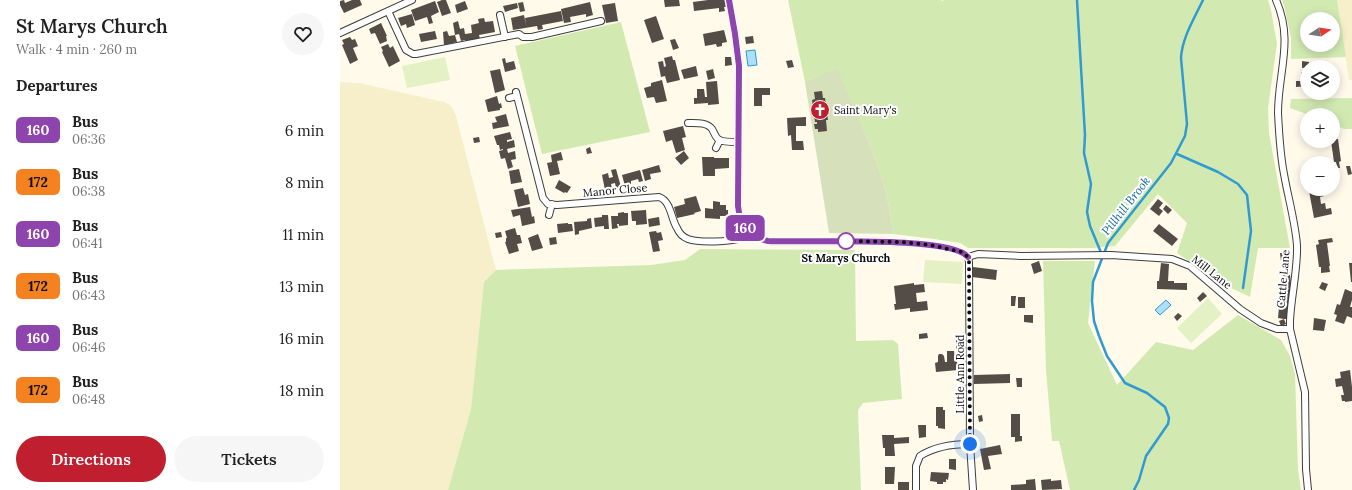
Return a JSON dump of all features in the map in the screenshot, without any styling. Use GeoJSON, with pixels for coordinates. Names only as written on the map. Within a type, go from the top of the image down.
{"type":"FeatureCollection","features":[{"type":"Feature","properties":{"kind":"street"},"geometry":{"type":"LineString","coordinates":[[340,33],[412,0]]}},
{"type":"Feature","properties":{"kind":"street"},"geometry":{"type":"LineString","coordinates":[[729,0],[739,66],[738,214],[740,220],[749,233],[760,239],[768,241],[901,242],[930,245],[962,252],[968,257]]}},
{"type":"Feature","properties":{"kind":"street","name":"Cattle Lane"},"geometry":{"type":"LineString","coordinates":[[1276,0],[1281,14],[1285,36],[1285,51],[1279,102],[1281,148],[1297,247],[1290,308],[1290,329],[1304,385],[1306,470],[1308,490]]}},
{"type":"Feature","properties":{"kind":"street"},"geometry":{"type":"LineString","coordinates":[[388,11],[406,50],[413,54],[422,54],[519,34],[532,37],[601,21]]}},
{"type":"Feature","properties":{"kind":"street"},"geometry":{"type":"LineString","coordinates":[[500,15],[505,37]]}},
{"type":"Feature","properties":{"kind":"street"},"geometry":{"type":"LineString","coordinates":[[509,98],[516,94],[543,198],[548,204],[552,204],[548,215]]}},
{"type":"Feature","properties":{"kind":"street"},"geometry":{"type":"LineString","coordinates":[[688,123],[700,123],[709,126],[717,139],[738,142]]}},
{"type":"Feature","properties":{"kind":"street"},"geometry":{"type":"LineString","coordinates":[[716,148],[720,140]]}},
{"type":"Feature","properties":{"kind":"street","name":"Manor Close"},"geometry":{"type":"LineString","coordinates":[[552,204],[659,197],[665,200],[677,228],[682,235],[690,239],[710,241],[732,240],[741,238],[749,233]]}},
{"type":"Feature","properties":{"kind":"street","name":"Mill Lane"},"geometry":{"type":"LineString","coordinates":[[968,257],[978,254],[1021,256],[1111,255],[1166,258],[1184,262],[1196,270],[1240,308],[1261,323],[1277,329],[1290,329]]}},
{"type":"Feature","properties":{"kind":"street","name":"Little Ann Road"},"geometry":{"type":"LineString","coordinates":[[968,257],[970,444],[973,490]]}},
{"type":"Feature","properties":{"kind":"street"},"geometry":{"type":"LineString","coordinates":[[916,490],[916,466],[920,456],[932,450],[951,445],[970,444]]}},
{"type":"Feature","properties":{"kind":"shaded area"},"geometry":{"type":"Polygon","coordinates":[[[1337,0],[1352,0],[1352,80],[1349,80],[1337,0]]]}},
{"type":"Feature","properties":{"kind":"shaded area"},"geometry":{"type":"Polygon","coordinates":[[[340,82],[359,83],[444,102],[450,105],[456,116],[496,270],[484,283],[471,409],[448,490],[340,490],[340,82]]]}},
{"type":"Feature","properties":{"kind":"green space"},"geometry":{"type":"Polygon","coordinates":[[[788,0],[1268,0],[1277,44],[1268,108],[1269,133],[1290,248],[1258,248],[1250,297],[1225,285],[1177,253],[1187,223],[1158,194],[1115,246],[1092,248],[968,248],[960,243],[893,234],[885,191],[872,149],[837,69],[805,82],[788,0]]]}},
{"type":"Feature","properties":{"kind":"green space"},"geometry":{"type":"Polygon","coordinates":[[[1282,0],[1337,0],[1339,12],[1300,12],[1300,52],[1340,52],[1340,19],[1346,57],[1291,59],[1291,38],[1282,0]]]}},
{"type":"Feature","properties":{"kind":"green space"},"geometry":{"type":"Polygon","coordinates":[[[621,22],[650,132],[542,154],[515,46],[621,22]]]}},
{"type":"Feature","properties":{"kind":"green space"},"geometry":{"type":"Polygon","coordinates":[[[445,57],[450,80],[407,88],[402,66],[445,57]]]}},
{"type":"Feature","properties":{"kind":"green space"},"geometry":{"type":"Polygon","coordinates":[[[837,68],[872,149],[885,191],[893,234],[829,233],[805,82],[837,68]]]}},
{"type":"Feature","properties":{"kind":"green space"},"geometry":{"type":"Polygon","coordinates":[[[1340,98],[1352,98],[1352,129],[1340,127],[1340,108],[1300,108],[1300,112],[1290,108],[1291,99],[1340,100],[1340,98]]]}},
{"type":"Feature","properties":{"kind":"green space"},"geometry":{"type":"Polygon","coordinates":[[[700,249],[855,250],[856,341],[893,340],[898,344],[902,399],[863,403],[858,410],[861,490],[448,490],[471,409],[484,282],[496,270],[651,265],[685,260],[700,249]]]}},
{"type":"Feature","properties":{"kind":"green space"},"geometry":{"type":"Polygon","coordinates":[[[925,260],[963,262],[962,284],[923,282],[925,260]]]}},
{"type":"Feature","properties":{"kind":"green space"},"geometry":{"type":"Polygon","coordinates":[[[1043,261],[1095,261],[1088,323],[1117,385],[1156,342],[1193,350],[1238,315],[1281,340],[1290,356],[1295,374],[1298,470],[1301,490],[1070,490],[1059,441],[1052,441],[1046,370],[1043,261]]]}},
{"type":"Feature","properties":{"kind":"green space"},"geometry":{"type":"Polygon","coordinates":[[[1208,298],[1222,314],[1191,343],[1177,328],[1208,298]]]}},
{"type":"Feature","properties":{"kind":"water"},"geometry":{"type":"Polygon","coordinates":[[[755,50],[757,65],[748,66],[746,51],[755,50]]]}},
{"type":"Feature","properties":{"kind":"water"},"geometry":{"type":"Polygon","coordinates":[[[1166,300],[1171,305],[1160,315],[1155,310],[1166,300]]]}},
{"type":"Feature","properties":{"kind":"building"},"geometry":{"type":"Polygon","coordinates":[[[344,0],[345,3],[352,0],[360,0],[362,5],[344,13],[340,5],[340,1],[344,0]]]}},
{"type":"Feature","properties":{"kind":"building"},"geometry":{"type":"Polygon","coordinates":[[[446,0],[451,13],[442,16],[437,2],[446,0]]]}},
{"type":"Feature","properties":{"kind":"building"},"geometry":{"type":"Polygon","coordinates":[[[664,0],[679,0],[680,6],[665,7],[664,0]]]}},
{"type":"Feature","properties":{"kind":"building"},"geometry":{"type":"Polygon","coordinates":[[[726,0],[727,7],[724,7],[725,11],[719,12],[719,8],[694,11],[693,2],[726,0]]]}},
{"type":"Feature","properties":{"kind":"building"},"geometry":{"type":"Polygon","coordinates":[[[435,1],[439,12],[431,16],[433,23],[429,24],[427,17],[415,21],[411,10],[435,1]]]}},
{"type":"Feature","properties":{"kind":"building"},"geometry":{"type":"Polygon","coordinates":[[[465,1],[468,9],[457,13],[455,5],[465,1]]]}},
{"type":"Feature","properties":{"kind":"building"},"geometry":{"type":"Polygon","coordinates":[[[523,2],[525,11],[520,12],[518,3],[523,2]]]}},
{"type":"Feature","properties":{"kind":"building"},"geometry":{"type":"Polygon","coordinates":[[[590,2],[593,15],[586,17],[586,14],[570,17],[571,22],[564,23],[561,9],[590,2]]]}},
{"type":"Feature","properties":{"kind":"building"},"geometry":{"type":"Polygon","coordinates":[[[517,3],[518,8],[505,12],[503,6],[517,3]]]}},
{"type":"Feature","properties":{"kind":"building"},"geometry":{"type":"Polygon","coordinates":[[[615,3],[618,21],[606,23],[602,5],[615,3]]]}},
{"type":"Feature","properties":{"kind":"building"},"geometry":{"type":"Polygon","coordinates":[[[561,11],[563,21],[542,25],[543,29],[538,30],[537,26],[513,30],[511,18],[524,15],[526,25],[525,18],[561,11]]]}},
{"type":"Feature","properties":{"kind":"building"},"geometry":{"type":"Polygon","coordinates":[[[412,14],[415,25],[407,28],[406,24],[401,26],[398,18],[412,14]]]}},
{"type":"Feature","properties":{"kind":"building"},"geometry":{"type":"Polygon","coordinates":[[[656,16],[664,39],[652,43],[644,20],[656,16]]]}},
{"type":"Feature","properties":{"kind":"building"},"geometry":{"type":"Polygon","coordinates":[[[484,18],[485,22],[493,21],[495,32],[479,35],[480,39],[466,42],[465,40],[461,41],[459,34],[455,35],[453,23],[458,21],[460,29],[464,28],[465,34],[472,33],[471,25],[479,23],[478,19],[484,18]]]}},
{"type":"Feature","properties":{"kind":"building"},"geometry":{"type":"Polygon","coordinates":[[[381,23],[387,36],[387,41],[380,44],[375,33],[371,34],[369,29],[381,23]]]}},
{"type":"Feature","properties":{"kind":"building"},"geometry":{"type":"Polygon","coordinates":[[[724,30],[727,42],[722,43],[722,46],[717,47],[716,44],[705,46],[703,34],[724,30]]]}},
{"type":"Feature","properties":{"kind":"building"},"geometry":{"type":"Polygon","coordinates":[[[435,31],[437,39],[421,42],[419,34],[435,31]]]}},
{"type":"Feature","properties":{"kind":"building"},"geometry":{"type":"Polygon","coordinates":[[[447,31],[449,36],[455,35],[457,42],[444,45],[443,32],[447,31]]]}},
{"type":"Feature","properties":{"kind":"building"},"geometry":{"type":"Polygon","coordinates":[[[753,36],[754,43],[746,44],[745,37],[753,36]]]}},
{"type":"Feature","properties":{"kind":"building"},"geometry":{"type":"Polygon","coordinates":[[[350,37],[352,40],[355,39],[358,46],[353,48],[358,60],[350,64],[342,45],[344,44],[342,40],[350,37]]]}},
{"type":"Feature","properties":{"kind":"building"},"geometry":{"type":"Polygon","coordinates":[[[675,39],[679,48],[673,50],[670,40],[675,39]]]}},
{"type":"Feature","properties":{"kind":"building"},"geometry":{"type":"Polygon","coordinates":[[[388,44],[390,48],[393,46],[400,61],[389,67],[381,47],[388,44]]]}},
{"type":"Feature","properties":{"kind":"building"},"geometry":{"type":"Polygon","coordinates":[[[672,56],[673,60],[675,60],[680,80],[667,83],[665,76],[661,77],[658,62],[663,61],[664,67],[666,66],[664,58],[672,56]]]}},
{"type":"Feature","properties":{"kind":"building"},"geometry":{"type":"Polygon","coordinates":[[[725,57],[731,57],[732,65],[725,66],[725,57]]]}},
{"type":"Feature","properties":{"kind":"building"},"geometry":{"type":"Polygon","coordinates":[[[505,58],[506,63],[514,61],[516,69],[505,72],[502,59],[505,58]]]}},
{"type":"Feature","properties":{"kind":"building"},"geometry":{"type":"Polygon","coordinates":[[[792,60],[794,67],[788,68],[786,61],[792,60]]]}},
{"type":"Feature","properties":{"kind":"building"},"geometry":{"type":"Polygon","coordinates":[[[696,66],[698,76],[684,79],[681,70],[696,66]]]}},
{"type":"Feature","properties":{"kind":"building"},"geometry":{"type":"Polygon","coordinates":[[[500,69],[505,90],[495,93],[490,71],[500,69]]]}},
{"type":"Feature","properties":{"kind":"building"},"geometry":{"type":"Polygon","coordinates":[[[713,69],[715,78],[708,80],[706,71],[713,69]]]}},
{"type":"Feature","properties":{"kind":"building"},"geometry":{"type":"Polygon","coordinates":[[[662,80],[667,101],[656,103],[654,97],[647,98],[644,88],[651,86],[651,83],[662,80]]]}},
{"type":"Feature","properties":{"kind":"building"},"geometry":{"type":"Polygon","coordinates":[[[717,81],[719,104],[694,104],[694,98],[697,98],[697,89],[704,89],[705,97],[707,97],[706,82],[717,81]]]}},
{"type":"Feature","properties":{"kind":"building"},"geometry":{"type":"Polygon","coordinates":[[[1296,81],[1300,81],[1300,87],[1296,87],[1296,81]]]}},
{"type":"Feature","properties":{"kind":"building"},"geometry":{"type":"Polygon","coordinates":[[[754,88],[770,88],[770,95],[762,95],[762,106],[754,106],[754,88]]]}},
{"type":"Feature","properties":{"kind":"building","name":"Saint Mary's"},"geometry":{"type":"Polygon","coordinates":[[[822,91],[823,98],[825,98],[828,120],[826,120],[827,131],[818,132],[818,129],[815,129],[814,124],[817,124],[817,122],[815,122],[812,100],[815,99],[814,92],[822,91]]]}},
{"type":"Feature","properties":{"kind":"building"},"geometry":{"type":"Polygon","coordinates":[[[497,96],[499,104],[501,103],[502,108],[500,108],[500,110],[488,112],[485,100],[497,96]]]}},
{"type":"Feature","properties":{"kind":"building"},"geometry":{"type":"Polygon","coordinates":[[[506,114],[509,126],[493,129],[492,123],[497,122],[495,117],[506,114]]]}},
{"type":"Feature","properties":{"kind":"building"},"geometry":{"type":"Polygon","coordinates":[[[806,117],[806,126],[796,126],[796,141],[803,141],[804,150],[792,150],[791,135],[788,136],[787,118],[806,117]]]}},
{"type":"Feature","properties":{"kind":"building"},"geometry":{"type":"Polygon","coordinates":[[[683,126],[686,137],[682,138],[685,150],[676,153],[672,140],[666,142],[663,131],[683,126]]]}},
{"type":"Feature","properties":{"kind":"building"},"geometry":{"type":"Polygon","coordinates":[[[510,132],[512,139],[507,140],[507,142],[514,140],[515,147],[507,149],[508,153],[515,151],[516,159],[511,160],[513,167],[508,169],[505,158],[501,159],[499,151],[503,149],[500,150],[494,136],[510,132]]]}},
{"type":"Feature","properties":{"kind":"building"},"geometry":{"type":"Polygon","coordinates":[[[479,137],[480,142],[474,143],[473,138],[479,137]]]}},
{"type":"Feature","properties":{"kind":"building"},"geometry":{"type":"Polygon","coordinates":[[[590,147],[592,153],[587,154],[586,149],[590,147]]]}},
{"type":"Feature","properties":{"kind":"building"},"geometry":{"type":"Polygon","coordinates":[[[1332,148],[1339,148],[1341,161],[1340,156],[1333,156],[1332,148]]]}},
{"type":"Feature","properties":{"kind":"building"},"geometry":{"type":"Polygon","coordinates":[[[684,151],[689,158],[681,165],[675,158],[684,151]]]}},
{"type":"Feature","properties":{"kind":"building"},"geometry":{"type":"Polygon","coordinates":[[[561,152],[563,160],[557,161],[560,174],[550,176],[547,163],[552,162],[551,155],[561,152]]]}},
{"type":"Feature","properties":{"kind":"building"},"geometry":{"type":"Polygon","coordinates":[[[702,157],[729,158],[729,168],[715,169],[715,176],[703,176],[702,157]]]}},
{"type":"Feature","properties":{"kind":"building"},"geometry":{"type":"Polygon","coordinates":[[[659,165],[661,172],[650,174],[651,179],[645,181],[642,170],[659,165]]]}},
{"type":"Feature","properties":{"kind":"building"},"geometry":{"type":"Polygon","coordinates":[[[1346,166],[1350,166],[1352,174],[1348,175],[1346,166]]]}},
{"type":"Feature","properties":{"kind":"building"},"geometry":{"type":"Polygon","coordinates":[[[519,169],[522,182],[511,184],[509,171],[519,169]]]}},
{"type":"Feature","properties":{"kind":"building"},"geometry":{"type":"Polygon","coordinates":[[[616,169],[621,187],[616,188],[615,183],[611,184],[612,189],[605,190],[602,175],[608,173],[609,178],[613,177],[611,170],[616,169]]]}},
{"type":"Feature","properties":{"kind":"building"},"geometry":{"type":"Polygon","coordinates":[[[640,170],[643,181],[639,182],[638,179],[631,181],[631,184],[625,186],[622,175],[640,170]]]}},
{"type":"Feature","properties":{"kind":"building"},"geometry":{"type":"Polygon","coordinates":[[[559,180],[571,187],[567,193],[555,188],[559,180]]]}},
{"type":"Feature","properties":{"kind":"building"},"geometry":{"type":"Polygon","coordinates":[[[523,188],[525,195],[528,194],[530,204],[518,207],[514,190],[523,188]]]}},
{"type":"Feature","properties":{"kind":"building"},"geometry":{"type":"Polygon","coordinates":[[[696,196],[701,211],[677,218],[674,207],[685,204],[684,199],[696,196]]]}},
{"type":"Feature","properties":{"kind":"building"},"geometry":{"type":"Polygon","coordinates":[[[1310,196],[1324,196],[1320,197],[1321,204],[1325,203],[1326,209],[1331,208],[1332,214],[1314,218],[1310,196]]]}},
{"type":"Feature","properties":{"kind":"building"},"geometry":{"type":"Polygon","coordinates":[[[1158,199],[1163,203],[1159,208],[1163,211],[1159,216],[1150,209],[1158,199]]]}},
{"type":"Feature","properties":{"kind":"building"},"geometry":{"type":"Polygon","coordinates":[[[713,201],[720,202],[720,205],[726,205],[728,216],[720,216],[720,219],[705,218],[705,208],[713,209],[713,201]]]}},
{"type":"Feature","properties":{"kind":"building"},"geometry":{"type":"Polygon","coordinates":[[[1166,205],[1172,210],[1168,214],[1163,209],[1166,205]]]}},
{"type":"Feature","properties":{"kind":"building"},"geometry":{"type":"Polygon","coordinates":[[[530,207],[535,223],[522,226],[520,215],[513,217],[511,210],[530,207]]]}},
{"type":"Feature","properties":{"kind":"building"},"geometry":{"type":"Polygon","coordinates":[[[646,210],[647,224],[636,225],[636,221],[632,221],[631,211],[646,210]]]}},
{"type":"Feature","properties":{"kind":"building"},"geometry":{"type":"Polygon","coordinates":[[[618,213],[628,213],[628,225],[619,226],[619,224],[617,224],[618,228],[612,229],[611,216],[618,216],[618,213]]]}},
{"type":"Feature","properties":{"kind":"building"},"geometry":{"type":"Polygon","coordinates":[[[602,215],[608,215],[609,229],[604,229],[604,226],[595,227],[594,218],[602,217],[602,215]]]}},
{"type":"Feature","properties":{"kind":"building"},"geometry":{"type":"Polygon","coordinates":[[[659,217],[660,225],[649,227],[648,219],[659,217]]]}},
{"type":"Feature","properties":{"kind":"building"},"geometry":{"type":"Polygon","coordinates":[[[591,218],[592,228],[579,231],[579,234],[575,235],[574,222],[587,221],[587,219],[591,218]]]}},
{"type":"Feature","properties":{"kind":"building"},"geometry":{"type":"Polygon","coordinates":[[[557,224],[572,224],[573,231],[558,233],[557,224]]]}},
{"type":"Feature","properties":{"kind":"building"},"geometry":{"type":"Polygon","coordinates":[[[1159,224],[1178,239],[1172,246],[1153,231],[1159,224]]]}},
{"type":"Feature","properties":{"kind":"building"},"geometry":{"type":"Polygon","coordinates":[[[515,228],[517,235],[520,235],[522,243],[517,244],[519,251],[509,254],[505,242],[507,238],[505,231],[515,228]]]}},
{"type":"Feature","properties":{"kind":"building"},"geometry":{"type":"Polygon","coordinates":[[[656,231],[657,233],[661,232],[663,240],[658,241],[660,251],[653,252],[649,232],[656,231]]]}},
{"type":"Feature","properties":{"kind":"building"},"geometry":{"type":"Polygon","coordinates":[[[501,232],[502,237],[496,238],[495,233],[501,232]]]}},
{"type":"Feature","properties":{"kind":"building"},"geometry":{"type":"Polygon","coordinates":[[[538,234],[543,248],[532,251],[528,238],[538,234]]]}},
{"type":"Feature","properties":{"kind":"building"},"geometry":{"type":"Polygon","coordinates":[[[556,237],[557,244],[550,245],[549,238],[556,237]]]}},
{"type":"Feature","properties":{"kind":"building"},"geometry":{"type":"Polygon","coordinates":[[[1332,238],[1333,242],[1327,243],[1330,272],[1321,273],[1316,245],[1319,244],[1318,240],[1332,238]]]}},
{"type":"Feature","properties":{"kind":"building"},"geometry":{"type":"Polygon","coordinates":[[[1280,253],[1288,253],[1288,261],[1281,261],[1280,253]]]}},
{"type":"Feature","properties":{"kind":"building"},"geometry":{"type":"Polygon","coordinates":[[[1039,261],[1042,271],[1034,274],[1031,264],[1039,261]]]}},
{"type":"Feature","properties":{"kind":"building"},"geometry":{"type":"Polygon","coordinates":[[[1161,263],[1169,264],[1168,281],[1174,281],[1174,283],[1187,283],[1187,290],[1157,289],[1157,281],[1159,281],[1161,263]]]}},
{"type":"Feature","properties":{"kind":"building"},"geometry":{"type":"Polygon","coordinates":[[[1349,263],[1352,263],[1352,282],[1351,282],[1349,263]]]}},
{"type":"Feature","properties":{"kind":"building"},"geometry":{"type":"Polygon","coordinates":[[[973,267],[997,270],[996,280],[972,277],[973,267]]]}},
{"type":"Feature","properties":{"kind":"building"},"geometry":{"type":"Polygon","coordinates":[[[1283,275],[1290,275],[1291,285],[1287,319],[1278,318],[1283,275]]]}},
{"type":"Feature","properties":{"kind":"building"},"geometry":{"type":"Polygon","coordinates":[[[1322,282],[1328,284],[1325,291],[1319,288],[1322,282]]]}},
{"type":"Feature","properties":{"kind":"building"},"geometry":{"type":"Polygon","coordinates":[[[914,283],[914,285],[924,284],[925,292],[916,293],[917,302],[927,301],[928,310],[910,312],[910,308],[895,310],[894,304],[896,304],[894,286],[914,283]]]}},
{"type":"Feature","properties":{"kind":"building"},"geometry":{"type":"Polygon","coordinates":[[[1345,289],[1352,292],[1350,307],[1352,307],[1352,318],[1347,316],[1344,324],[1335,321],[1337,315],[1334,314],[1337,304],[1340,305],[1345,289]]]}},
{"type":"Feature","properties":{"kind":"building"},"geometry":{"type":"Polygon","coordinates":[[[1203,292],[1207,296],[1200,302],[1197,298],[1203,292]]]}},
{"type":"Feature","properties":{"kind":"building"},"geometry":{"type":"Polygon","coordinates":[[[1011,296],[1016,296],[1015,306],[1011,306],[1011,296]]]}},
{"type":"Feature","properties":{"kind":"building"},"geometry":{"type":"Polygon","coordinates":[[[1018,297],[1025,297],[1025,308],[1018,308],[1018,297]]]}},
{"type":"Feature","properties":{"kind":"building"},"geometry":{"type":"Polygon","coordinates":[[[1178,313],[1182,316],[1177,321],[1174,317],[1178,313]]]}},
{"type":"Feature","properties":{"kind":"building"},"geometry":{"type":"Polygon","coordinates":[[[1024,315],[1033,315],[1033,323],[1024,322],[1024,315]]]}},
{"type":"Feature","properties":{"kind":"building"},"geometry":{"type":"Polygon","coordinates":[[[1314,318],[1326,320],[1324,331],[1313,330],[1314,318]]]}},
{"type":"Feature","properties":{"kind":"building"},"geometry":{"type":"Polygon","coordinates":[[[1284,319],[1286,324],[1281,326],[1279,321],[1284,319]]]}},
{"type":"Feature","properties":{"kind":"building"},"geometry":{"type":"Polygon","coordinates":[[[927,333],[928,338],[919,339],[919,334],[927,333]]]}},
{"type":"Feature","properties":{"kind":"building"},"geometry":{"type":"Polygon","coordinates":[[[963,339],[964,350],[956,350],[956,340],[963,339]]]}},
{"type":"Feature","properties":{"kind":"building"},"geometry":{"type":"Polygon","coordinates":[[[947,351],[954,351],[958,370],[936,372],[935,363],[938,362],[939,354],[944,356],[945,362],[947,362],[947,351]]]}},
{"type":"Feature","properties":{"kind":"building"},"geometry":{"type":"Polygon","coordinates":[[[1350,370],[1352,401],[1345,402],[1342,401],[1341,395],[1344,395],[1342,386],[1336,387],[1335,379],[1341,378],[1340,372],[1350,370]]]}},
{"type":"Feature","properties":{"kind":"building"},"geometry":{"type":"Polygon","coordinates":[[[1010,374],[1010,383],[974,384],[974,375],[1010,374]]]}},
{"type":"Feature","properties":{"kind":"building"},"geometry":{"type":"Polygon","coordinates":[[[1016,378],[1022,378],[1022,387],[1017,387],[1016,378]]]}},
{"type":"Feature","properties":{"kind":"building"},"geometry":{"type":"Polygon","coordinates":[[[936,407],[943,407],[943,410],[945,410],[945,429],[938,428],[938,426],[936,426],[936,407]]]}},
{"type":"Feature","properties":{"kind":"building"},"geometry":{"type":"Polygon","coordinates":[[[1011,414],[1020,414],[1020,436],[1022,436],[1022,441],[1015,442],[1015,437],[1011,437],[1011,414]]]}},
{"type":"Feature","properties":{"kind":"building"},"geometry":{"type":"Polygon","coordinates":[[[982,415],[983,421],[979,422],[978,416],[982,415]]]}},
{"type":"Feature","properties":{"kind":"building"},"geometry":{"type":"Polygon","coordinates":[[[918,425],[926,425],[926,437],[919,438],[918,425]]]}},
{"type":"Feature","properties":{"kind":"building"},"geometry":{"type":"Polygon","coordinates":[[[882,435],[894,435],[894,438],[909,437],[909,443],[894,444],[895,456],[885,456],[882,435]]]}},
{"type":"Feature","properties":{"kind":"building"},"geometry":{"type":"Polygon","coordinates":[[[1000,445],[1002,454],[988,456],[991,469],[984,470],[980,449],[1000,445]]]}},
{"type":"Feature","properties":{"kind":"building"},"geometry":{"type":"Polygon","coordinates":[[[949,459],[956,459],[956,470],[949,469],[949,459]]]}},
{"type":"Feature","properties":{"kind":"building"},"geometry":{"type":"Polygon","coordinates":[[[885,467],[895,467],[894,484],[885,484],[885,467]]]}},
{"type":"Feature","properties":{"kind":"building"},"geometry":{"type":"Polygon","coordinates":[[[931,472],[949,473],[948,480],[946,479],[946,482],[943,482],[943,484],[937,484],[937,482],[930,481],[931,472]]]}},
{"type":"Feature","properties":{"kind":"building"},"geometry":{"type":"Polygon","coordinates":[[[1035,479],[1036,490],[1011,490],[1011,485],[1026,484],[1026,480],[1035,479]]]}},
{"type":"Feature","properties":{"kind":"building"},"geometry":{"type":"Polygon","coordinates":[[[1051,479],[1051,481],[1061,480],[1062,489],[1042,490],[1041,480],[1051,479]]]}},
{"type":"Feature","properties":{"kind":"building"},"geometry":{"type":"Polygon","coordinates":[[[898,482],[909,482],[909,490],[898,490],[898,482]]]}},
{"type":"Feature","properties":{"kind":"waterway"},"geometry":{"type":"LineString","coordinates":[[1077,0],[1085,135],[1084,153],[1091,184],[1087,212],[1090,226],[1102,255]]}},
{"type":"Feature","properties":{"kind":"waterway","name":"Pillhill Brook"},"geometry":{"type":"LineString","coordinates":[[1134,490],[1139,480],[1146,456],[1168,424],[1169,418],[1165,407],[1147,393],[1125,383],[1107,356],[1094,321],[1092,301],[1093,282],[1108,243],[1171,163],[1185,136],[1187,124],[1181,58],[1189,29],[1203,0]]}},
{"type":"Feature","properties":{"kind":"waterway"},"geometry":{"type":"LineString","coordinates":[[1177,154],[1218,172],[1238,184],[1247,195],[1251,231],[1243,288]]}},
{"type":"Feature","properties":{"kind":"bus line","name":"160"},"geometry":{"type":"LineString","coordinates":[[729,0],[739,66],[738,214],[740,220],[749,233],[754,237],[768,241],[901,242],[930,245],[962,252],[968,257]]}},
{"type":"Feature","properties":{"kind":"place","name":"Saint Mary's"},"geometry":{"type":"Point","coordinates":[820,110]}},
{"type":"Feature","properties":{"kind":"place","name":"St Marys Church"},"geometry":{"type":"Point","coordinates":[846,241]}},
{"type":"Feature","properties":{"kind":"route"},"geometry":{"type":"LineString","coordinates":[[846,241],[839,241],[901,242],[930,245],[962,252],[968,257],[970,444]]}}]}
